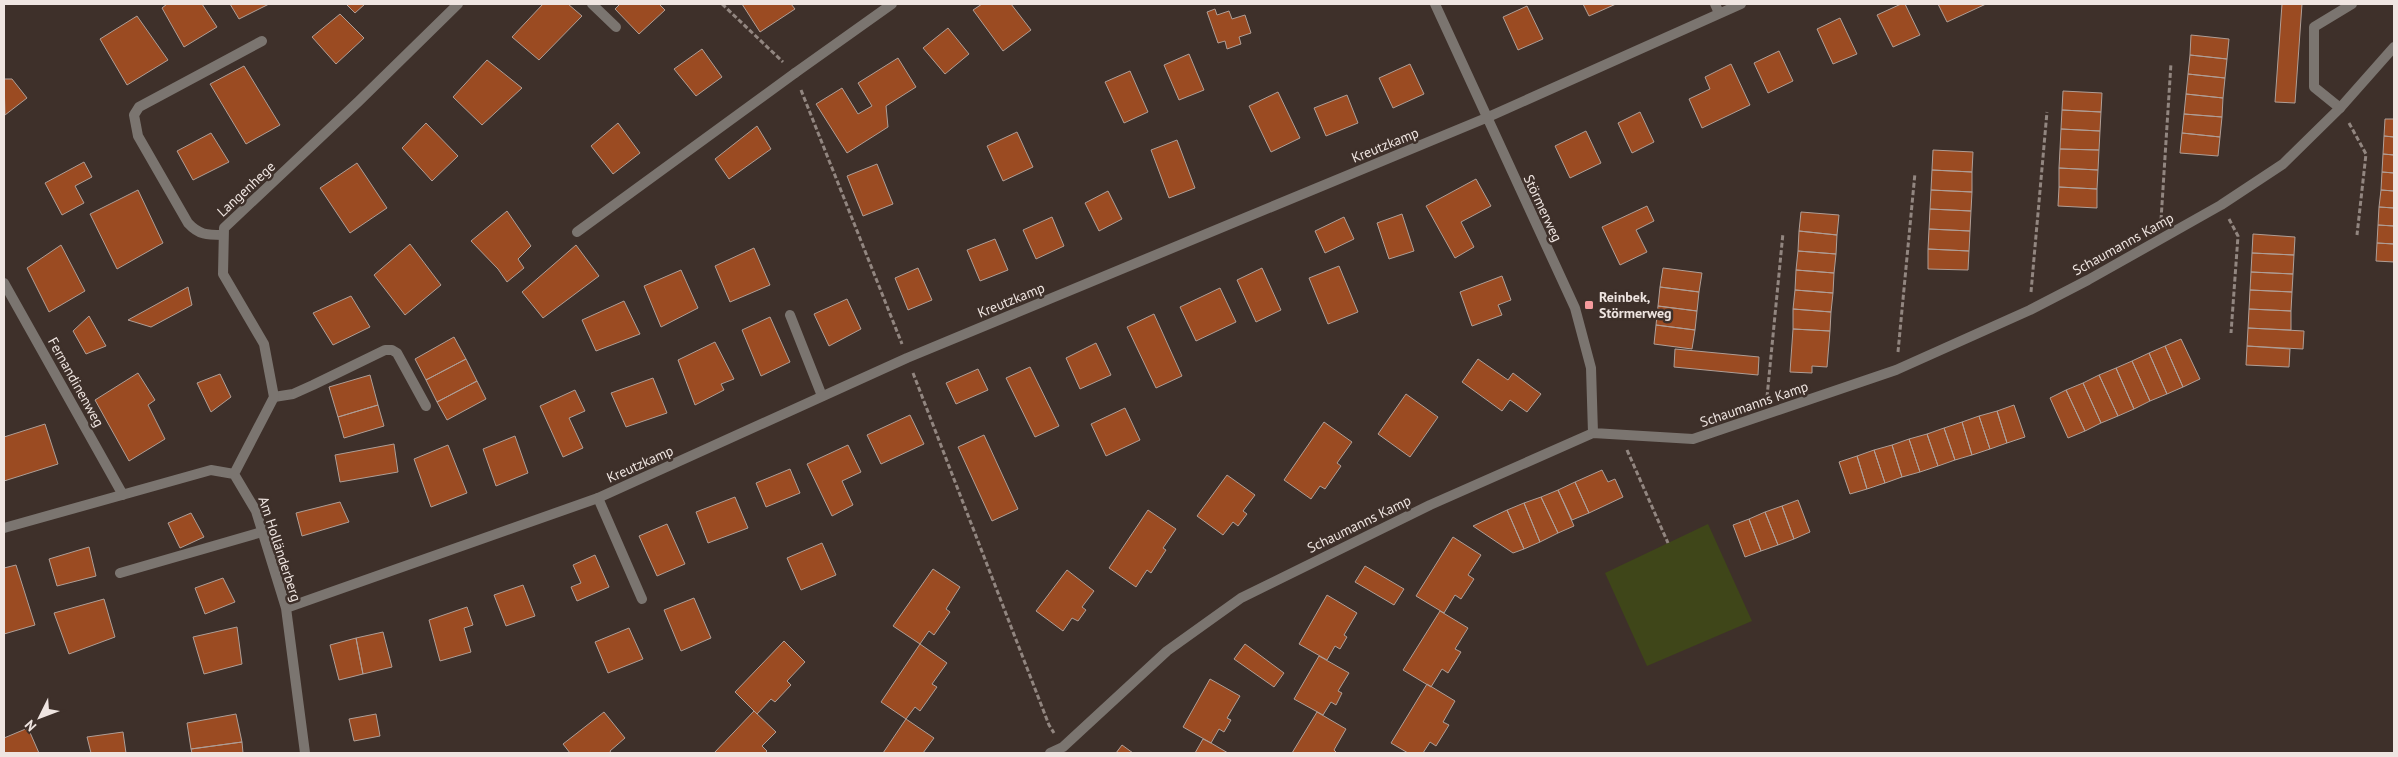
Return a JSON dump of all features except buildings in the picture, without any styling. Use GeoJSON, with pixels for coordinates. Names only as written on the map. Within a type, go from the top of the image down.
{"type":"FeatureCollection","features":[{"type":"Feature","properties":{"kind":"street","name":"Langenhege"},"geometry":{"type":"LineString","coordinates":[[274,397],[264,344],[223,274],[224,228],[458,4]]}},
{"type":"Feature","properties":{"kind":"street"},"geometry":{"type":"LineString","coordinates":[[592,4],[616,26]]}},
{"type":"Feature","properties":{"kind":"street"},"geometry":{"type":"LineString","coordinates":[[577,232],[892,4]]}},
{"type":"Feature","properties":{"kind":"street","name":"Störmerweg"},"geometry":{"type":"LineString","coordinates":[[1435,4],[1575,308],[1591,368],[1593,433]]}},
{"type":"Feature","properties":{"kind":"street","name":"Kreutzkamp"},"geometry":{"type":"LineString","coordinates":[[286,608],[598,498],[907,358],[1486,118],[1717,9],[1741,4]]}},
{"type":"Feature","properties":{"kind":"street"},"geometry":{"type":"LineString","coordinates":[[2340,108],[2314,86],[2314,27],[2352,4]]}},
{"type":"Feature","properties":{"kind":"street"},"geometry":{"type":"LineString","coordinates":[[224,235],[205,235],[196,232],[188,222],[138,136],[134,115],[139,107],[262,41]]}},
{"type":"Feature","properties":{"kind":"street","name":"Schaumanns Kamp"},"geometry":{"type":"LineString","coordinates":[[1050,753],[1063,747],[1167,651],[1240,598],[1430,505],[1593,433],[1693,439],[1896,370],[2030,310],[2221,205],[2283,164],[2340,108],[2394,47]]}},
{"type":"Feature","properties":{"kind":"street","name":"Fernandinenweg"},"geometry":{"type":"LineString","coordinates":[[4,282],[123,494]]}},
{"type":"Feature","properties":{"kind":"street"},"geometry":{"type":"LineString","coordinates":[[790,315],[822,396]]}},
{"type":"Feature","properties":{"kind":"street"},"geometry":{"type":"LineString","coordinates":[[4,528],[211,470],[234,474],[274,397],[293,394],[385,350],[392,350],[397,354],[426,406]]}},
{"type":"Feature","properties":{"kind":"street","name":"Am Holländerberg"},"geometry":{"type":"LineString","coordinates":[[234,474],[256,511],[286,608],[305,753]]}},
{"type":"Feature","properties":{"kind":"street"},"geometry":{"type":"LineString","coordinates":[[598,498],[642,599]]}},
{"type":"Feature","properties":{"kind":"street"},"geometry":{"type":"LineString","coordinates":[[120,573],[262,532]]}},
{"type":"Feature","properties":{"kind":"path"},"geometry":{"type":"LineString","coordinates":[[722,4],[795,73],[1049,724],[1063,747]]}},
{"type":"Feature","properties":{"kind":"path"},"geometry":{"type":"LineString","coordinates":[[2160,238],[2171,63]]}},
{"type":"Feature","properties":{"kind":"path"},"geometry":{"type":"LineString","coordinates":[[2340,108],[2366,154],[2358,236]]}},
{"type":"Feature","properties":{"kind":"path"},"geometry":{"type":"LineString","coordinates":[[2030,310],[2047,112]]}},
{"type":"Feature","properties":{"kind":"path"},"geometry":{"type":"LineString","coordinates":[[1896,370],[1915,174]]}},
{"type":"Feature","properties":{"kind":"path"},"geometry":{"type":"LineString","coordinates":[[2221,205],[2238,236],[2231,333]]}},
{"type":"Feature","properties":{"kind":"path"},"geometry":{"type":"LineString","coordinates":[[1765,415],[1783,233]]}},
{"type":"Feature","properties":{"kind":"path"},"geometry":{"type":"LineString","coordinates":[[1620,435],[1668,543]]}},
{"type":"Feature","properties":{"kind":"green space"},"geometry":{"type":"Polygon","coordinates":[[[1708,524],[1752,621],[1647,666],[1605,573],[1708,524]]]}},
{"type":"Feature","properties":{"kind":"place","name":"Reinbek, Störmerweg"},"geometry":{"type":"Point","coordinates":[1589,305]}}]}
